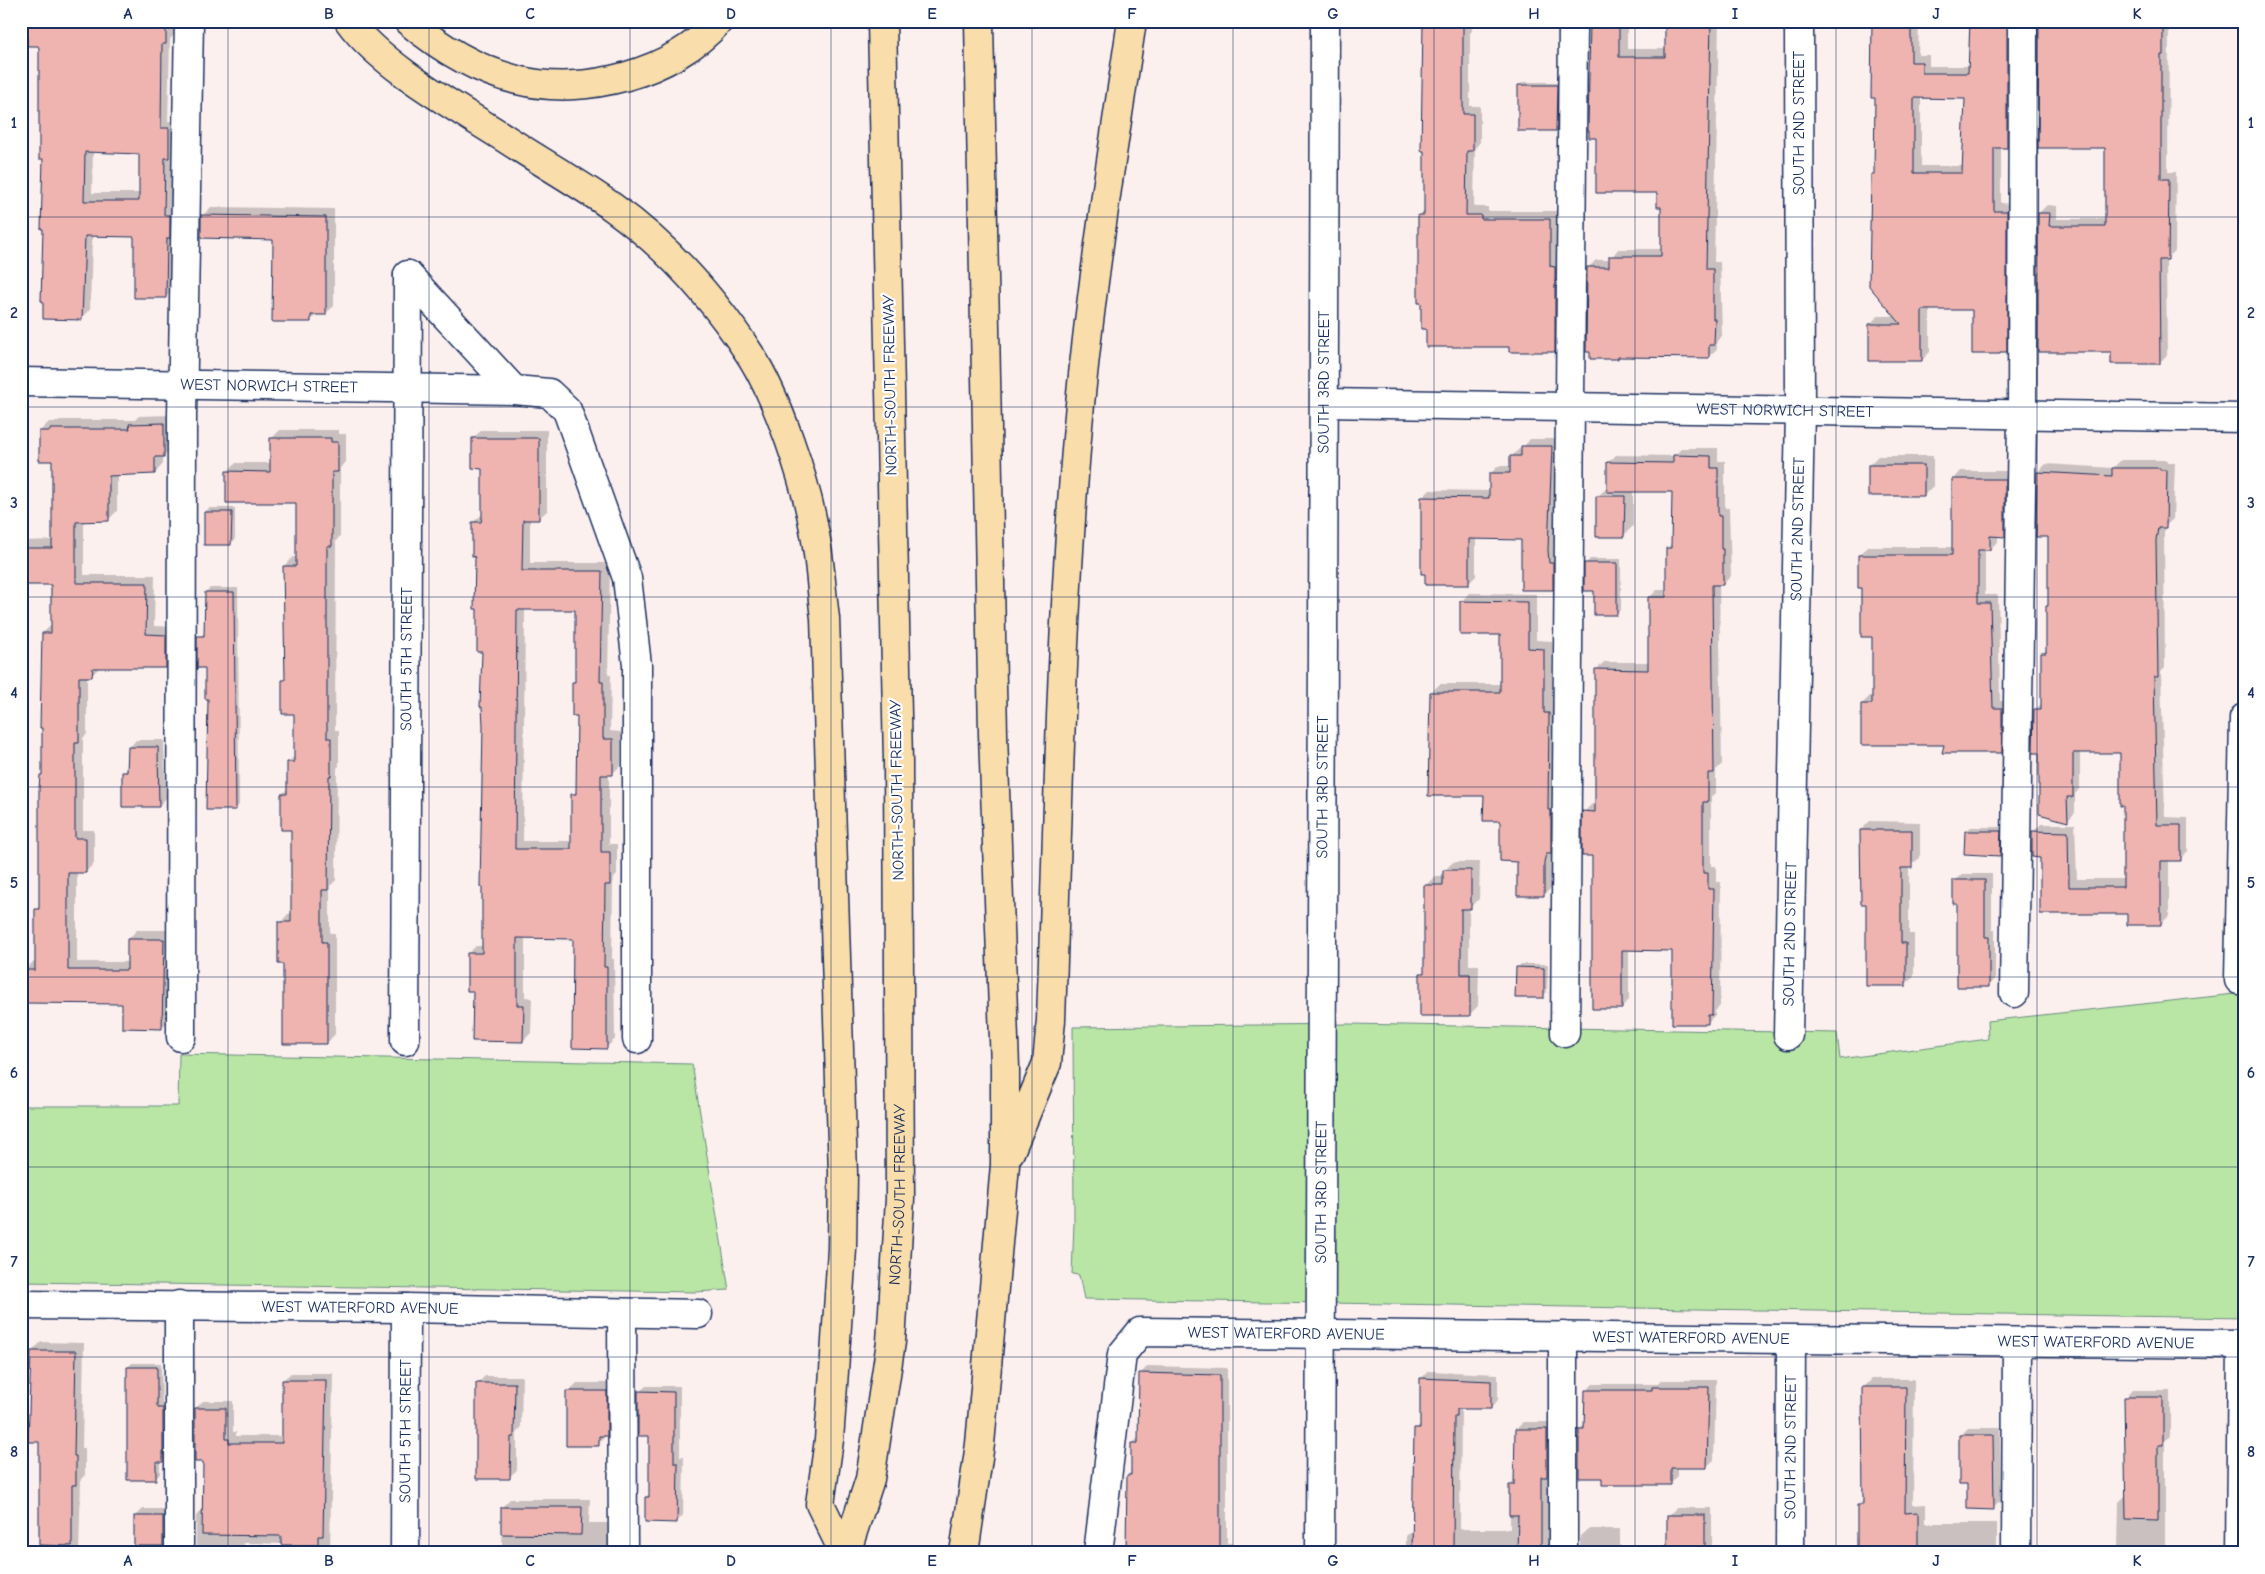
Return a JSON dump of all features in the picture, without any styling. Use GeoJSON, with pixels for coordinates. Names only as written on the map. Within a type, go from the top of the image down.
{"type":"FeatureCollection","features":[{"type":"Feature","properties":{"kind":"highway"},"geometry":{"type":"LineString","coordinates":[[349,21],[360,37],[412,78],[612,207],[670,255],[725,320],[752,357],[773,400],[799,471],[814,529],[825,618],[843,1173],[842,1249],[834,1371],[829,1440],[820,1504],[845,1553]]}},
{"type":"Feature","properties":{"kind":"highway"},"geometry":{"type":"LineString","coordinates":[[408,21],[423,34],[473,65],[518,80],[563,85],[610,81],[648,68],[685,52],[719,21]]}},
{"type":"Feature","properties":{"kind":"highway","name":"NORTH-SOUTH FREEWAY"},"geometry":{"type":"LineString","coordinates":[[845,1553],[870,1479],[891,1342],[900,1199],[898,761],[882,21]]}},
{"type":"Feature","properties":{"kind":"highway"},"geometry":{"type":"LineString","coordinates":[[964,1553],[980,1444],[1005,1165],[1005,1068],[993,724],[979,21]]}},
{"type":"Feature","properties":{"kind":"highway"},"geometry":{"type":"LineString","coordinates":[[1005,1165],[1047,1063],[1051,1020],[1069,554],[1078,424],[1092,288],[1132,21]]}},
{"type":"Feature","properties":{"kind":"street"},"geometry":{"type":"LineString","coordinates":[[181,1037],[183,385],[189,21]]}},
{"type":"Feature","properties":{"kind":"street","name":"SOUTH 3RD STREET"},"geometry":{"type":"LineString","coordinates":[[1320,1553],[1325,21]]}},
{"type":"Feature","properties":{"kind":"street"},"geometry":{"type":"LineString","coordinates":[[1566,1033],[1573,21]]}},
{"type":"Feature","properties":{"kind":"street","name":"SOUTH 2ND STREET"},"geometry":{"type":"LineString","coordinates":[[1788,1035],[1800,411],[1799,21]]}},
{"type":"Feature","properties":{"kind":"street"},"geometry":{"type":"LineString","coordinates":[[2014,992],[2022,415],[2023,21]]}},
{"type":"Feature","properties":{"kind":"street","name":"SOUTH 5TH STREET"},"geometry":{"type":"LineString","coordinates":[[405,1041],[408,275],[514,390]]}},
{"type":"Feature","properties":{"kind":"street","name":"WEST NORWICH STREET"},"geometry":{"type":"LineString","coordinates":[[21,382],[514,390],[549,393],[567,410],[627,578],[637,666],[637,1039]]}},
{"type":"Feature","properties":{"kind":"street","name":"WEST NORWICH STREET"},"geometry":{"type":"LineString","coordinates":[[1325,402],[2244,418]]}},
{"type":"Feature","properties":{"kind":"street"},"geometry":{"type":"LineString","coordinates":[[2238,980],[2244,718]]}},
{"type":"Feature","properties":{"kind":"street","name":"WEST WATERFORD AVENUE"},"geometry":{"type":"LineString","coordinates":[[21,1305],[406,1308],[698,1314]]}},
{"type":"Feature","properties":{"kind":"street"},"geometry":{"type":"LineString","coordinates":[[179,1305],[179,1553]]}},
{"type":"Feature","properties":{"kind":"street","name":"SOUTH 5TH STREET"},"geometry":{"type":"LineString","coordinates":[[404,1553],[406,1308]]}},
{"type":"Feature","properties":{"kind":"street"},"geometry":{"type":"LineString","coordinates":[[622,1312],[623,1553]]}},
{"type":"Feature","properties":{"kind":"street","name":"WEST WATERFORD AVENUE"},"geometry":{"type":"LineString","coordinates":[[1098,1553],[1122,1354],[1140,1332],[2243,1344]]}},
{"type":"Feature","properties":{"kind":"street"},"geometry":{"type":"LineString","coordinates":[[1563,1336],[1563,1553]]}},
{"type":"Feature","properties":{"kind":"street","name":"SOUTH 2ND STREET"},"geometry":{"type":"LineString","coordinates":[[1790,1553],[1791,1340]]}},
{"type":"Feature","properties":{"kind":"street"},"geometry":{"type":"LineString","coordinates":[[2016,1553],[2017,1342]]}},
{"type":"Feature","properties":{"kind":"street"},"geometry":{"type":"LineString","coordinates":[[2240,1553],[2243,1344]]}},
{"type":"Feature","properties":{"kind":"green space"},"geometry":{"type":"Polygon","coordinates":[[[2244,993],[2244,1318],[1084,1299],[1079,1275],[1072,1274],[1074,1223],[1073,1027],[1349,1024],[1837,1033],[1840,1059],[1988,1039],[1987,1021],[2244,993]]]}},
{"type":"Feature","properties":{"kind":"green space"},"geometry":{"type":"Polygon","coordinates":[[[179,1054],[692,1064],[729,1290],[695,1292],[21,1282],[21,1106],[178,1106],[179,1054]]]}},
{"type":"Feature","properties":{"kind":"building"},"geometry":{"type":"Polygon","coordinates":[[[27,21],[166,21],[166,44],[162,44],[161,128],[169,128],[169,158],[165,158],[164,215],[170,215],[170,238],[167,238],[166,298],[134,298],[134,237],[85,236],[82,320],[43,319],[43,301],[41,301],[43,229],[41,229],[43,159],[39,159],[39,48],[38,46],[27,46],[27,21]],[[85,152],[84,201],[139,201],[139,154],[85,152]]]}},
{"type":"Feature","properties":{"kind":"building"},"geometry":{"type":"Polygon","coordinates":[[[1423,21],[1463,21],[1463,114],[1473,114],[1473,151],[1467,151],[1466,215],[1481,215],[1481,219],[1550,219],[1550,266],[1555,267],[1555,352],[1509,352],[1509,347],[1426,347],[1426,329],[1421,329],[1421,303],[1418,303],[1418,215],[1424,215],[1424,151],[1421,151],[1423,21]]]}},
{"type":"Feature","properties":{"kind":"building"},"geometry":{"type":"Polygon","coordinates":[[[1590,21],[1619,21],[1619,57],[1665,57],[1665,21],[1711,21],[1706,269],[1713,269],[1713,319],[1715,319],[1714,345],[1709,345],[1709,358],[1618,357],[1618,359],[1590,359],[1590,352],[1586,352],[1587,267],[1609,267],[1609,256],[1661,256],[1661,207],[1657,207],[1657,193],[1596,193],[1596,138],[1589,138],[1588,131],[1590,21]]]}},
{"type":"Feature","properties":{"kind":"building"},"geometry":{"type":"Polygon","coordinates":[[[1872,21],[1911,21],[1911,62],[1922,62],[1922,73],[1968,73],[1970,21],[2007,21],[2007,148],[1994,148],[1994,211],[2007,211],[2007,352],[2000,352],[2000,354],[1972,354],[1972,310],[1922,310],[1922,361],[1869,361],[1869,324],[1901,324],[1869,286],[1871,174],[1874,174],[1875,98],[1871,98],[1872,21]],[[1914,98],[1914,173],[1962,173],[1965,99],[1914,98]]]}},
{"type":"Feature","properties":{"kind":"building"},"geometry":{"type":"Polygon","coordinates":[[[2039,21],[2163,21],[2163,55],[2161,55],[2161,179],[2169,179],[2168,260],[2159,260],[2160,364],[2111,364],[2111,352],[2038,352],[2038,213],[2050,213],[2049,226],[2105,226],[2105,148],[2038,148],[2039,21]]]}},
{"type":"Feature","properties":{"kind":"building"},"geometry":{"type":"Polygon","coordinates":[[[1518,85],[1557,85],[1556,131],[1518,131],[1518,85]]]}},
{"type":"Feature","properties":{"kind":"building"},"geometry":{"type":"Polygon","coordinates":[[[201,215],[326,217],[326,315],[311,315],[311,322],[272,322],[273,240],[201,238],[201,215]]]}},
{"type":"Feature","properties":{"kind":"building"},"geometry":{"type":"Polygon","coordinates":[[[164,423],[164,457],[155,457],[155,474],[109,476],[109,521],[76,522],[76,583],[147,583],[146,634],[166,635],[166,668],[93,668],[92,677],[79,677],[79,743],[75,743],[75,838],[86,838],[86,873],[68,873],[68,970],[127,970],[127,939],[164,939],[162,1029],[122,1028],[122,1004],[24,1003],[24,970],[35,970],[35,909],[39,909],[39,789],[40,775],[42,775],[42,728],[40,728],[42,633],[51,633],[51,585],[21,585],[21,548],[52,548],[52,461],[39,461],[39,431],[50,431],[50,429],[130,429],[129,424],[164,423]]]}},
{"type":"Feature","properties":{"kind":"building"},"geometry":{"type":"Polygon","coordinates":[[[270,438],[331,438],[331,442],[338,442],[338,472],[332,472],[332,546],[327,546],[327,738],[331,738],[331,776],[329,776],[328,890],[322,890],[322,942],[327,942],[327,1044],[283,1044],[283,964],[278,964],[278,922],[291,922],[291,830],[281,830],[281,794],[287,794],[287,762],[294,762],[294,714],[282,714],[282,680],[285,680],[283,566],[296,566],[296,503],[226,503],[226,471],[270,472],[270,438]]]}},
{"type":"Feature","properties":{"kind":"building"},"geometry":{"type":"Polygon","coordinates":[[[472,438],[539,438],[539,520],[523,520],[522,571],[602,571],[600,682],[603,682],[603,739],[613,739],[613,775],[601,775],[601,852],[610,852],[610,885],[605,885],[604,967],[607,967],[607,1049],[572,1048],[573,939],[517,938],[517,1005],[524,1005],[523,1042],[472,1041],[473,991],[467,991],[467,953],[482,953],[482,887],[480,887],[483,726],[482,707],[480,707],[482,652],[477,652],[477,609],[474,609],[475,557],[472,556],[472,522],[481,522],[482,517],[482,469],[472,468],[472,438]],[[517,610],[515,849],[571,849],[571,794],[576,794],[577,716],[572,716],[572,682],[575,682],[575,610],[517,610]]]}},
{"type":"Feature","properties":{"kind":"building"},"geometry":{"type":"Polygon","coordinates":[[[1521,446],[1552,446],[1548,550],[1549,563],[1553,563],[1553,590],[1521,590],[1521,540],[1469,539],[1469,585],[1425,585],[1425,574],[1421,574],[1421,497],[1489,498],[1489,473],[1510,473],[1510,456],[1521,456],[1521,446]]]}},
{"type":"Feature","properties":{"kind":"building"},"geometry":{"type":"Polygon","coordinates":[[[1673,455],[1711,456],[1711,468],[1718,468],[1718,516],[1721,516],[1723,585],[1712,585],[1714,773],[1708,773],[1708,802],[1703,802],[1703,873],[1708,873],[1708,889],[1714,889],[1712,1015],[1708,1015],[1708,1024],[1672,1024],[1672,951],[1622,950],[1622,1009],[1592,1009],[1592,856],[1582,856],[1582,811],[1595,812],[1595,669],[1648,670],[1648,597],[1666,597],[1666,548],[1671,548],[1672,492],[1607,492],[1607,462],[1673,463],[1673,455]]]}},
{"type":"Feature","properties":{"kind":"building"},"geometry":{"type":"Polygon","coordinates":[[[1868,465],[1924,465],[1924,496],[1868,496],[1868,465]]]}},
{"type":"Feature","properties":{"kind":"building"},"geometry":{"type":"Polygon","coordinates":[[[2112,468],[2160,468],[2160,470],[2167,470],[2166,528],[2158,528],[2156,540],[2158,677],[2154,677],[2157,825],[2181,825],[2181,861],[2161,861],[2161,925],[2127,925],[2127,914],[2040,914],[2040,858],[2032,857],[2032,831],[2068,832],[2069,887],[2123,887],[2123,806],[2120,806],[2120,753],[2073,753],[2073,797],[2067,797],[2068,822],[2039,814],[2039,753],[2033,753],[2034,709],[2041,709],[2041,653],[2046,653],[2046,606],[2048,606],[2048,537],[2036,537],[2037,472],[2112,476],[2112,468]]]}},
{"type":"Feature","properties":{"kind":"building"},"geometry":{"type":"Polygon","coordinates":[[[1952,479],[2005,479],[2005,537],[1990,536],[1990,550],[1978,550],[1978,603],[1990,603],[1993,708],[2002,708],[2002,753],[1942,753],[1944,745],[1861,745],[1861,704],[1872,704],[1872,637],[1861,637],[1861,588],[1858,588],[1858,555],[1952,555],[1952,479]]]}},
{"type":"Feature","properties":{"kind":"building"},"geometry":{"type":"Polygon","coordinates":[[[1596,496],[1625,496],[1624,537],[1596,537],[1596,496]]]}},
{"type":"Feature","properties":{"kind":"building"},"geometry":{"type":"Polygon","coordinates":[[[204,512],[232,512],[231,545],[204,545],[204,512]]]}},
{"type":"Feature","properties":{"kind":"building"},"geometry":{"type":"Polygon","coordinates":[[[1584,563],[1617,563],[1617,615],[1594,615],[1594,591],[1584,591],[1584,563]]]}},
{"type":"Feature","properties":{"kind":"building"},"geometry":{"type":"Polygon","coordinates":[[[205,592],[234,592],[236,810],[206,810],[208,699],[205,699],[205,668],[197,668],[197,636],[204,636],[205,592]]]}},
{"type":"Feature","properties":{"kind":"building"},"geometry":{"type":"Polygon","coordinates":[[[1460,601],[1528,602],[1528,648],[1544,649],[1544,713],[1549,713],[1548,810],[1551,810],[1551,854],[1546,854],[1544,862],[1544,896],[1517,896],[1517,862],[1500,861],[1500,821],[1483,821],[1484,796],[1428,796],[1430,692],[1500,692],[1500,635],[1460,635],[1460,601]]]}},
{"type":"Feature","properties":{"kind":"building"},"geometry":{"type":"Polygon","coordinates":[[[128,747],[158,747],[159,807],[122,807],[122,772],[127,772],[128,747]]]}},
{"type":"Feature","properties":{"kind":"building"},"geometry":{"type":"Polygon","coordinates":[[[1860,830],[1912,830],[1912,868],[1901,868],[1901,943],[1906,943],[1906,986],[1866,986],[1866,904],[1861,904],[1860,830]]]}},
{"type":"Feature","properties":{"kind":"building"},"geometry":{"type":"Polygon","coordinates":[[[1965,831],[2001,831],[2000,856],[1964,854],[1965,831]]]}},
{"type":"Feature","properties":{"kind":"building"},"geometry":{"type":"Polygon","coordinates":[[[1443,870],[1471,870],[1471,909],[1461,909],[1461,974],[1470,974],[1470,1016],[1420,1016],[1420,973],[1424,973],[1424,885],[1443,885],[1443,870]]]}},
{"type":"Feature","properties":{"kind":"building"},"geometry":{"type":"Polygon","coordinates":[[[1953,880],[1985,880],[1985,937],[1989,937],[1989,987],[1957,987],[1957,904],[1953,904],[1953,880]]]}},
{"type":"Feature","properties":{"kind":"building"},"geometry":{"type":"Polygon","coordinates":[[[1516,967],[1544,968],[1544,998],[1515,998],[1516,967]]]}},
{"type":"Feature","properties":{"kind":"building"},"geometry":{"type":"Polygon","coordinates":[[[31,1351],[76,1351],[74,1456],[76,1456],[76,1485],[72,1485],[72,1546],[39,1545],[39,1442],[28,1442],[31,1351]]]}},
{"type":"Feature","properties":{"kind":"building"},"geometry":{"type":"Polygon","coordinates":[[[127,1367],[157,1367],[157,1405],[158,1408],[163,1408],[163,1462],[156,1462],[156,1480],[127,1480],[127,1367]]]}},
{"type":"Feature","properties":{"kind":"building"},"geometry":{"type":"Polygon","coordinates":[[[1139,1373],[1220,1375],[1220,1553],[1126,1553],[1127,1475],[1131,1475],[1131,1443],[1138,1443],[1139,1373]]]}},
{"type":"Feature","properties":{"kind":"building"},"geometry":{"type":"Polygon","coordinates":[[[1420,1378],[1491,1381],[1491,1409],[1457,1409],[1457,1416],[1454,1416],[1453,1553],[1412,1553],[1414,1428],[1420,1428],[1420,1378]]]}},
{"type":"Feature","properties":{"kind":"building"},"geometry":{"type":"Polygon","coordinates":[[[282,1380],[326,1380],[323,1536],[318,1536],[318,1545],[281,1545],[281,1536],[202,1535],[203,1462],[195,1462],[195,1408],[226,1408],[226,1439],[229,1439],[229,1443],[282,1443],[282,1380]]]}},
{"type":"Feature","properties":{"kind":"building"},"geometry":{"type":"Polygon","coordinates":[[[476,1383],[515,1383],[514,1437],[511,1437],[510,1479],[476,1479],[476,1383]]]}},
{"type":"Feature","properties":{"kind":"building"},"geometry":{"type":"Polygon","coordinates":[[[1652,1387],[1709,1387],[1707,1468],[1671,1468],[1671,1485],[1602,1485],[1602,1478],[1579,1478],[1579,1429],[1584,1429],[1585,1390],[1652,1390],[1652,1387]]]}},
{"type":"Feature","properties":{"kind":"building"},"geometry":{"type":"Polygon","coordinates":[[[1862,1387],[1906,1387],[1905,1513],[1918,1512],[1918,1553],[1857,1553],[1857,1505],[1863,1505],[1862,1387]]]}},
{"type":"Feature","properties":{"kind":"building"},"geometry":{"type":"Polygon","coordinates":[[[566,1391],[607,1391],[607,1436],[599,1436],[599,1446],[566,1446],[566,1391]]]}},
{"type":"Feature","properties":{"kind":"building"},"geometry":{"type":"Polygon","coordinates":[[[638,1391],[674,1392],[674,1463],[678,1463],[677,1523],[645,1522],[645,1497],[649,1497],[649,1436],[638,1436],[638,1391]]]}},
{"type":"Feature","properties":{"kind":"building"},"geometry":{"type":"Polygon","coordinates":[[[2124,1397],[2163,1397],[2163,1445],[2158,1445],[2158,1520],[2126,1519],[2124,1397]]]}},
{"type":"Feature","properties":{"kind":"building"},"geometry":{"type":"Polygon","coordinates":[[[1515,1429],[1547,1429],[1547,1477],[1541,1477],[1541,1553],[1517,1553],[1518,1515],[1509,1515],[1509,1485],[1514,1485],[1515,1429]]]}},
{"type":"Feature","properties":{"kind":"building"},"geometry":{"type":"Polygon","coordinates":[[[1959,1435],[1993,1435],[1994,1510],[1967,1509],[1967,1484],[1959,1484],[1959,1435]]]}},
{"type":"Feature","properties":{"kind":"building"},"geometry":{"type":"Polygon","coordinates":[[[501,1507],[582,1507],[581,1535],[501,1534],[501,1507]]]}},
{"type":"Feature","properties":{"kind":"building"},"geometry":{"type":"Polygon","coordinates":[[[1667,1515],[1705,1515],[1705,1553],[1667,1553],[1667,1515]]]}},
{"type":"Feature","properties":{"kind":"building"},"geometry":{"type":"Polygon","coordinates":[[[134,1516],[163,1516],[163,1546],[134,1546],[134,1516]]]}}]}
